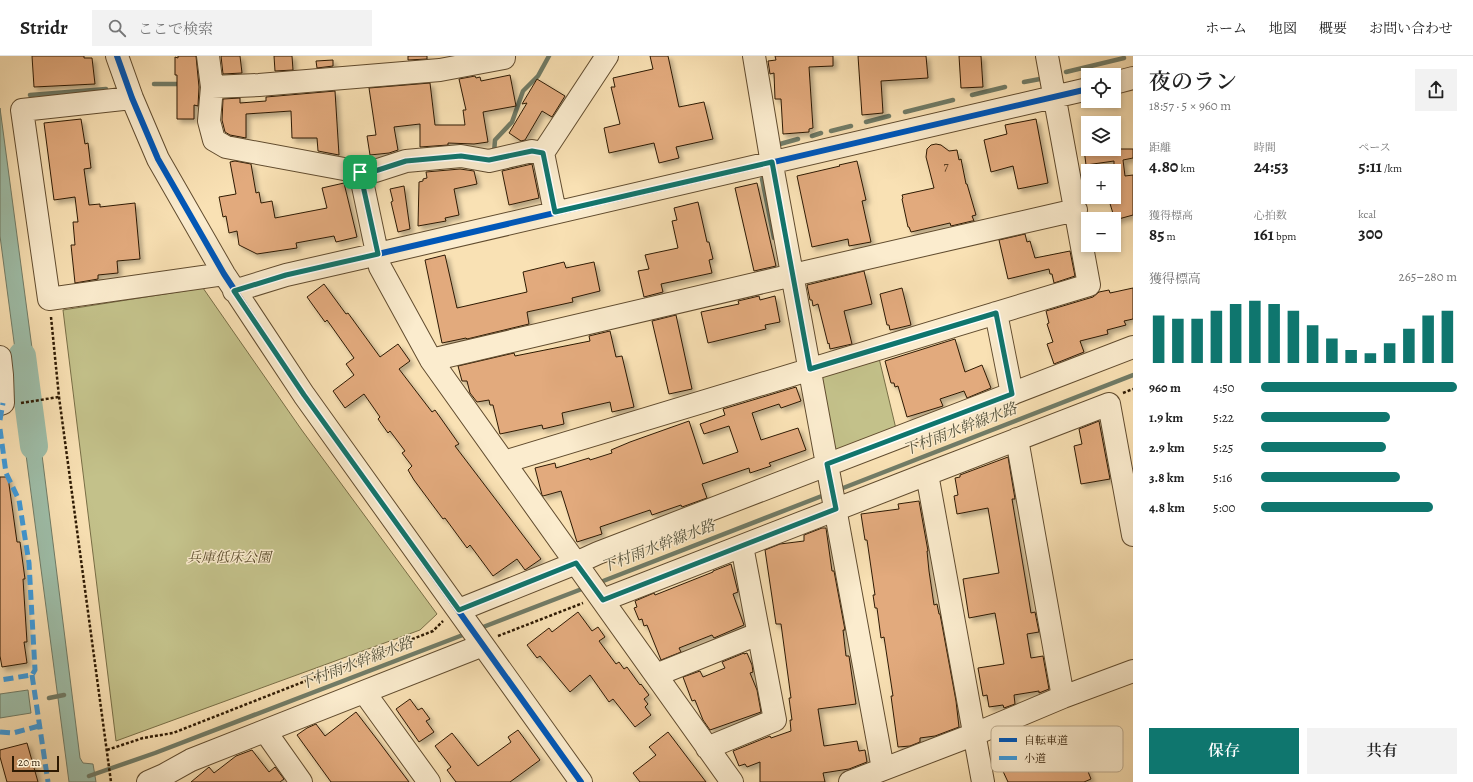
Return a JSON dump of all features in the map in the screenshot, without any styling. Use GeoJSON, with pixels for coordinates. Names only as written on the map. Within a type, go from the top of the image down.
{"type":"FeatureCollection","features":[{"type":"Feature","properties":{"kind":"street"},"geometry":{"type":"LineString","coordinates":[[117,56],[132,98],[158,159],[229,282],[304,395],[457,616],[486,641],[581,782]]}},
{"type":"Feature","properties":{"kind":"street"},"geometry":{"type":"LineString","coordinates":[[208,56],[212,86],[209,121],[214,140],[226,147],[360,172],[375,171],[406,161],[461,156],[489,160],[532,151],[543,153]]}},
{"type":"Feature","properties":{"kind":"street"},"geometry":{"type":"LineString","coordinates":[[212,86],[259,85],[440,70],[504,58],[504,56]]}},
{"type":"Feature","properties":{"kind":"street"},"geometry":{"type":"LineString","coordinates":[[555,212],[543,153],[607,56]]}},
{"type":"Feature","properties":{"kind":"street"},"geometry":{"type":"LineString","coordinates":[[754,56],[883,769]]}},
{"type":"Feature","properties":{"kind":"street"},"geometry":{"type":"LineString","coordinates":[[504,462],[1089,285],[1047,56]]}},
{"type":"Feature","properties":{"kind":"street"},"geometry":{"type":"LineString","coordinates":[[1121,81],[1133,78]]}},
{"type":"Feature","properties":{"kind":"street"},"geometry":{"type":"LineString","coordinates":[[132,98],[22,110],[49,299],[229,282],[286,275],[1081,90]]}},
{"type":"Feature","properties":{"kind":"street"},"geometry":{"type":"LineString","coordinates":[[360,172],[380,267],[431,360],[732,782]]}},
{"type":"Feature","properties":{"kind":"street"},"geometry":{"type":"LineString","coordinates":[[431,360],[793,274],[1076,210]]}},
{"type":"Feature","properties":{"kind":"street"},"geometry":{"type":"LineString","coordinates":[[996,313],[1012,394]]}},
{"type":"Feature","properties":{"kind":"street"},"geometry":{"type":"LineString","coordinates":[[457,616],[580,568],[598,553],[829,470],[1012,394],[1133,348]]}},
{"type":"Feature","properties":{"kind":"street"},"geometry":{"type":"LineString","coordinates":[[0,357],[3,403],[8,404]]}},
{"type":"Feature","properties":{"kind":"street"},"geometry":{"type":"LineString","coordinates":[[602,599],[742,546],[835,505],[927,474],[1109,404],[1133,535]]}},
{"type":"Feature","properties":{"kind":"street"},"geometry":{"type":"LineString","coordinates":[[1017,439],[1064,697]]}},
{"type":"Feature","properties":{"kind":"street"},"geometry":{"type":"LineString","coordinates":[[927,474],[983,782]]}},
{"type":"Feature","properties":{"kind":"street"},"geometry":{"type":"LineString","coordinates":[[707,748],[774,720],[742,546]]}},
{"type":"Feature","properties":{"kind":"street"},"geometry":{"type":"LineString","coordinates":[[656,675],[758,634]]}},
{"type":"Feature","properties":{"kind":"street"},"geometry":{"type":"LineString","coordinates":[[160,780],[191,760],[364,692],[486,641]]}},
{"type":"Feature","properties":{"kind":"street"},"geometry":{"type":"LineString","coordinates":[[993,726],[1133,671]]}},
{"type":"Feature","properties":{"kind":"street"},"geometry":{"type":"LineString","coordinates":[[364,692],[429,782]]}},
{"type":"Feature","properties":{"kind":"street"},"geometry":{"type":"LineString","coordinates":[[850,782],[991,727]]}},
{"type":"Feature","properties":{"kind":"street"},"geometry":{"type":"LineString","coordinates":[[265,731],[302,782]]}},
{"type":"Feature","properties":{"kind":"path"},"geometry":{"type":"LineString","coordinates":[[49,299],[59,397],[112,782]]}},
{"type":"Feature","properties":{"kind":"path"},"geometry":{"type":"LineString","coordinates":[[8,404],[59,397]]}},
{"type":"Feature","properties":{"kind":"path"},"geometry":{"type":"LineString","coordinates":[[486,641],[602,599]]}},
{"type":"Feature","properties":{"kind":"path"},"geometry":{"type":"LineString","coordinates":[[107,750],[143,738],[173,732],[411,640],[433,631],[457,616]]}},
{"type":"Feature","properties":{"kind":"green space","name":"兵庫低床公園"},"geometry":{"type":"Polygon","coordinates":[[[203,288],[301,429],[437,614],[420,630],[116,741],[63,310],[203,288]]]}},
{"type":"Feature","properties":{"kind":"green space"},"geometry":{"type":"Polygon","coordinates":[[[878,354],[897,433],[834,455],[818,373],[878,354]]]}},
{"type":"Feature","properties":{"kind":"shaded area"},"geometry":{"type":"Polygon","coordinates":[[[0,108],[38,393],[21,395],[0,236],[0,108]]]}},
{"type":"Feature","properties":{"kind":"shaded area"},"geometry":{"type":"Polygon","coordinates":[[[36,407],[80,758],[83,763],[93,764],[96,782],[69,782],[20,409],[36,407]]]}},
{"type":"Feature","properties":{"kind":"shaded area"},"geometry":{"type":"Polygon","coordinates":[[[28,690],[31,713],[0,718],[0,694],[28,690]]]}},
{"type":"Feature","properties":{"kind":"building"},"geometry":{"type":"Polygon","coordinates":[[[32,56],[84,56],[84,58],[92,58],[95,84],[34,87],[32,56]]]}},
{"type":"Feature","properties":{"kind":"building"},"geometry":{"type":"Polygon","coordinates":[[[178,56],[196,56],[199,87],[198,106],[194,105],[194,119],[177,119],[177,75],[175,75],[175,57],[178,58],[178,56]]]}},
{"type":"Feature","properties":{"kind":"building"},"geometry":{"type":"Polygon","coordinates":[[[221,56],[240,56],[242,73],[223,74],[221,56]]]}},
{"type":"Feature","properties":{"kind":"building"},"geometry":{"type":"Polygon","coordinates":[[[274,56],[292,56],[293,70],[275,71],[274,56]]]}},
{"type":"Feature","properties":{"kind":"building"},"geometry":{"type":"Polygon","coordinates":[[[408,56],[427,56],[427,59],[408,60],[408,56]]]}},
{"type":"Feature","properties":{"kind":"building"},"geometry":{"type":"Polygon","coordinates":[[[650,56],[668,56],[679,107],[704,102],[713,139],[676,147],[679,158],[659,163],[654,143],[609,153],[604,128],[620,124],[611,87],[615,87],[613,78],[653,69],[650,56]]]}},
{"type":"Feature","properties":{"kind":"building"},"geometry":{"type":"Polygon","coordinates":[[[775,56],[833,56],[833,66],[809,67],[813,128],[809,129],[809,132],[783,134],[781,99],[775,99],[774,73],[770,74],[768,61],[776,60],[775,56]]]}},
{"type":"Feature","properties":{"kind":"building"},"geometry":{"type":"Polygon","coordinates":[[[858,56],[926,56],[928,78],[881,81],[883,113],[862,115],[858,56]]]}},
{"type":"Feature","properties":{"kind":"building"},"geometry":{"type":"Polygon","coordinates":[[[959,56],[981,56],[983,87],[961,88],[959,56]]]}},
{"type":"Feature","properties":{"kind":"building"},"geometry":{"type":"Polygon","coordinates":[[[333,60],[333,66],[317,68],[316,61],[333,60]]]}},
{"type":"Feature","properties":{"kind":"building"},"geometry":{"type":"Polygon","coordinates":[[[510,75],[516,106],[483,112],[488,142],[474,144],[448,143],[448,145],[420,147],[420,124],[394,127],[398,150],[389,153],[370,155],[367,136],[376,135],[369,88],[430,83],[435,125],[465,125],[463,110],[466,110],[459,79],[475,76],[476,78],[480,77],[481,81],[510,75]]]}},
{"type":"Feature","properties":{"kind":"building"},"geometry":{"type":"Polygon","coordinates":[[[537,79],[565,96],[552,117],[542,111],[525,140],[521,141],[509,133],[527,103],[522,104],[537,79]]]}},
{"type":"Feature","properties":{"kind":"building"},"geometry":{"type":"Polygon","coordinates":[[[335,91],[339,155],[318,151],[317,138],[292,138],[291,111],[246,114],[246,138],[230,135],[225,132],[222,120],[223,99],[240,98],[240,103],[266,101],[266,97],[335,91]]]}},
{"type":"Feature","properties":{"kind":"building"},"geometry":{"type":"Polygon","coordinates":[[[81,119],[85,144],[88,143],[91,168],[84,169],[89,205],[100,204],[100,207],[135,203],[140,259],[117,261],[118,273],[98,275],[98,279],[75,283],[71,245],[75,245],[73,222],[78,222],[75,197],[54,200],[44,123],[81,119]]]}},
{"type":"Feature","properties":{"kind":"building"},"geometry":{"type":"Polygon","coordinates":[[[1036,119],[1048,183],[1018,189],[1013,166],[991,172],[984,140],[1007,134],[1005,125],[1036,119]]]}},
{"type":"Feature","properties":{"kind":"building"},"geometry":{"type":"Polygon","coordinates":[[[931,145],[941,145],[949,151],[957,150],[959,160],[961,159],[966,184],[976,215],[972,216],[974,221],[951,226],[950,223],[911,232],[908,227],[902,195],[934,188],[926,157],[927,149],[931,145]]]}},
{"type":"Feature","properties":{"kind":"building"},"geometry":{"type":"Polygon","coordinates":[[[1121,149],[1133,149],[1133,158],[1123,160],[1125,176],[1133,175],[1133,215],[1121,218],[1121,212],[1113,212],[1110,204],[1121,204],[1121,164],[1114,164],[1114,161],[1086,164],[1085,156],[1121,156],[1121,149]]]}},
{"type":"Feature","properties":{"kind":"building"},"geometry":{"type":"Polygon","coordinates":[[[235,161],[251,164],[256,193],[259,192],[261,203],[272,201],[275,218],[327,208],[322,188],[344,183],[357,237],[336,242],[334,236],[296,243],[297,248],[257,254],[239,245],[237,231],[229,233],[226,216],[223,217],[219,197],[236,194],[230,162],[235,161]]]}},
{"type":"Feature","properties":{"kind":"building"},"geometry":{"type":"Polygon","coordinates":[[[857,161],[866,200],[862,201],[871,242],[849,246],[848,239],[812,247],[797,176],[857,161]]]}},
{"type":"Feature","properties":{"kind":"building"},"geometry":{"type":"Polygon","coordinates":[[[532,164],[539,198],[509,205],[502,171],[532,164]]]}},
{"type":"Feature","properties":{"kind":"building"},"geometry":{"type":"Polygon","coordinates":[[[460,169],[474,171],[477,184],[454,189],[459,215],[445,218],[446,221],[418,226],[419,182],[427,178],[426,172],[460,169]]]}},
{"type":"Feature","properties":{"kind":"building"},"geometry":{"type":"Polygon","coordinates":[[[757,183],[776,266],[754,271],[735,188],[757,183]]]}},
{"type":"Feature","properties":{"kind":"building"},"geometry":{"type":"Polygon","coordinates":[[[404,186],[410,229],[398,232],[391,202],[393,201],[390,189],[404,186]]]}},
{"type":"Feature","properties":{"kind":"building"},"geometry":{"type":"Polygon","coordinates":[[[698,202],[707,242],[709,242],[713,259],[709,260],[712,273],[661,284],[663,292],[644,297],[638,271],[649,269],[645,255],[678,248],[672,221],[677,220],[674,208],[698,202]]]}},
{"type":"Feature","properties":{"kind":"building"},"geometry":{"type":"Polygon","coordinates":[[[1025,234],[1027,242],[1030,241],[1035,258],[1070,251],[1075,276],[1054,283],[1049,269],[1008,279],[999,240],[1025,234]]]}},
{"type":"Feature","properties":{"kind":"building"},"geometry":{"type":"Polygon","coordinates":[[[445,255],[457,308],[527,292],[523,272],[564,262],[566,268],[594,262],[600,291],[572,298],[573,302],[527,312],[529,324],[467,339],[442,343],[425,260],[445,255]]]}},
{"type":"Feature","properties":{"kind":"building"},"geometry":{"type":"Polygon","coordinates":[[[864,271],[872,304],[844,311],[852,344],[830,349],[818,304],[813,306],[812,300],[810,300],[807,285],[864,271]]]}},
{"type":"Feature","properties":{"kind":"building"},"geometry":{"type":"Polygon","coordinates":[[[324,284],[346,314],[348,313],[380,357],[398,344],[410,361],[399,369],[432,412],[435,410],[459,444],[455,446],[541,559],[525,570],[517,559],[493,576],[470,545],[467,548],[445,518],[443,519],[414,480],[408,470],[412,466],[402,453],[405,451],[390,431],[388,433],[378,419],[380,417],[364,394],[345,408],[333,391],[354,375],[346,364],[354,358],[327,320],[325,322],[307,297],[324,284]]]}},
{"type":"Feature","properties":{"kind":"building"},"geometry":{"type":"Polygon","coordinates":[[[902,288],[911,325],[890,330],[889,325],[887,325],[880,294],[902,288]]]}},
{"type":"Feature","properties":{"kind":"building"},"geometry":{"type":"Polygon","coordinates":[[[1133,288],[1133,319],[1124,321],[1126,325],[1107,330],[1108,334],[1080,341],[1084,352],[1054,364],[1047,344],[1053,342],[1047,324],[1049,323],[1046,311],[1093,297],[1099,292],[1109,290],[1110,293],[1133,288]]]}},
{"type":"Feature","properties":{"kind":"building"},"geometry":{"type":"Polygon","coordinates":[[[759,296],[760,300],[775,296],[780,322],[765,325],[766,329],[708,343],[701,312],[739,304],[738,301],[759,296]]]}},
{"type":"Feature","properties":{"kind":"building"},"geometry":{"type":"Polygon","coordinates":[[[676,315],[692,389],[669,394],[652,321],[676,315]]]}},
{"type":"Feature","properties":{"kind":"building"},"geometry":{"type":"Polygon","coordinates":[[[610,331],[616,357],[622,356],[634,407],[612,412],[610,402],[562,413],[564,424],[543,429],[542,425],[500,434],[493,405],[490,405],[489,400],[477,402],[470,393],[467,381],[462,381],[458,366],[514,353],[515,356],[590,341],[589,336],[610,331]]]}},
{"type":"Feature","properties":{"kind":"building"},"geometry":{"type":"Polygon","coordinates":[[[955,339],[965,372],[982,365],[991,388],[967,398],[964,391],[940,399],[943,406],[907,417],[898,386],[895,387],[894,383],[891,383],[885,361],[955,339]]]}},
{"type":"Feature","properties":{"kind":"building"},"geometry":{"type":"Polygon","coordinates":[[[796,387],[801,401],[781,408],[779,404],[752,413],[761,440],[798,428],[806,450],[769,463],[771,466],[750,473],[749,468],[702,484],[707,498],[682,507],[681,505],[652,515],[650,510],[600,527],[602,534],[577,542],[561,491],[542,495],[535,468],[555,463],[556,468],[589,458],[590,460],[612,453],[611,450],[630,442],[689,421],[703,464],[738,452],[729,426],[704,434],[700,424],[725,415],[723,409],[796,387]]]}},
{"type":"Feature","properties":{"kind":"building"},"geometry":{"type":"Polygon","coordinates":[[[1099,421],[1110,479],[1081,484],[1074,446],[1082,444],[1079,429],[1099,421]]]}},
{"type":"Feature","properties":{"kind":"building"},"geometry":{"type":"Polygon","coordinates":[[[1008,457],[1015,499],[1012,499],[1031,613],[1035,612],[1039,632],[1027,634],[1031,658],[1043,656],[1049,689],[1039,693],[1039,691],[1014,695],[1015,704],[1004,708],[1003,705],[989,707],[987,695],[983,696],[978,668],[1004,664],[995,613],[969,618],[963,579],[999,573],[988,508],[957,514],[954,496],[958,495],[955,478],[1008,457]]]}},
{"type":"Feature","properties":{"kind":"building"},"geometry":{"type":"Polygon","coordinates":[[[0,477],[8,477],[17,542],[20,542],[25,579],[23,579],[27,642],[24,642],[27,663],[2,667],[0,656],[0,477]]]}},
{"type":"Feature","properties":{"kind":"building"},"geometry":{"type":"Polygon","coordinates":[[[919,501],[928,551],[929,571],[934,605],[937,604],[940,614],[956,701],[959,727],[935,736],[920,738],[920,742],[910,746],[898,747],[891,696],[893,696],[884,637],[881,638],[877,608],[875,608],[873,595],[875,595],[867,540],[865,540],[861,514],[899,509],[898,504],[919,501]]]}},
{"type":"Feature","properties":{"kind":"building"},"geometry":{"type":"Polygon","coordinates":[[[822,528],[826,528],[832,571],[834,571],[845,630],[843,630],[846,656],[849,656],[856,704],[818,709],[824,746],[857,741],[859,751],[865,750],[867,762],[849,769],[823,773],[825,782],[760,782],[760,762],[747,767],[745,764],[739,766],[733,751],[770,736],[771,738],[791,731],[790,720],[792,720],[789,698],[791,698],[781,624],[776,624],[765,550],[780,544],[804,541],[804,535],[822,528]]]}},
{"type":"Feature","properties":{"kind":"building"},"geometry":{"type":"Polygon","coordinates":[[[731,564],[738,592],[733,594],[744,625],[714,638],[712,635],[679,648],[681,652],[661,660],[647,625],[644,626],[642,619],[639,620],[634,608],[637,607],[635,601],[654,593],[655,595],[731,564]]]}},
{"type":"Feature","properties":{"kind":"building"},"geometry":{"type":"Polygon","coordinates":[[[578,612],[592,631],[598,627],[605,637],[599,641],[616,664],[619,662],[624,669],[627,667],[649,695],[644,699],[648,704],[645,707],[651,715],[635,727],[613,699],[609,702],[590,675],[570,692],[540,656],[537,658],[527,645],[549,628],[552,632],[578,612]]]}},
{"type":"Feature","properties":{"kind":"building"},"geometry":{"type":"Polygon","coordinates":[[[747,653],[752,665],[753,672],[750,673],[757,690],[761,712],[710,730],[703,720],[695,700],[692,701],[683,677],[700,671],[703,677],[725,668],[722,662],[747,653]]]}},
{"type":"Feature","properties":{"kind":"building"},"geometry":{"type":"Polygon","coordinates":[[[410,699],[418,710],[422,708],[430,719],[426,721],[434,732],[419,742],[396,709],[410,699]]]}},
{"type":"Feature","properties":{"kind":"building"},"geometry":{"type":"Polygon","coordinates":[[[356,712],[409,782],[331,782],[297,735],[316,724],[325,736],[356,712]]]}},
{"type":"Feature","properties":{"kind":"building"},"geometry":{"type":"Polygon","coordinates":[[[518,730],[540,760],[510,782],[456,782],[447,770],[451,767],[435,746],[452,733],[478,766],[511,742],[508,737],[518,730]]]}},
{"type":"Feature","properties":{"kind":"building"},"geometry":{"type":"Polygon","coordinates":[[[668,732],[706,782],[640,782],[633,773],[656,755],[649,747],[668,732]]]}},
{"type":"Feature","properties":{"kind":"building"},"geometry":{"type":"Polygon","coordinates":[[[27,743],[38,782],[7,782],[0,757],[0,750],[27,743]]]}},
{"type":"Feature","properties":{"kind":"building"},"geometry":{"type":"Polygon","coordinates":[[[252,750],[269,772],[275,767],[284,779],[280,782],[191,782],[209,767],[214,773],[236,756],[252,750]]]}},
{"type":"Feature","properties":{"kind":"building"},"geometry":{"type":"Polygon","coordinates":[[[1003,772],[1088,772],[1091,779],[1084,782],[1008,782],[1003,772]]]}},
{"type":"Feature","properties":{"kind":"waterway"},"geometry":{"type":"LineString","coordinates":[[494,153],[495,140],[512,122],[523,91],[538,76],[549,56]]}},
{"type":"Feature","properties":{"kind":"waterway"},"geometry":{"type":"LineString","coordinates":[[1066,72],[1124,58]]}},
{"type":"Feature","properties":{"kind":"waterway"},"geometry":{"type":"LineString","coordinates":[[1024,82],[1040,79]]}},
{"type":"Feature","properties":{"kind":"waterway"},"geometry":{"type":"LineString","coordinates":[[154,84],[182,84]]}},
{"type":"Feature","properties":{"kind":"waterway"},"geometry":{"type":"LineString","coordinates":[[972,95],[1005,87]]}},
{"type":"Feature","properties":{"kind":"waterway"},"geometry":{"type":"LineString","coordinates":[[30,95],[106,89]]}},
{"type":"Feature","properties":{"kind":"waterway"},"geometry":{"type":"LineString","coordinates":[[905,112],[953,100]]}},
{"type":"Feature","properties":{"kind":"waterway"},"geometry":{"type":"LineString","coordinates":[[866,122],[889,116]]}},
{"type":"Feature","properties":{"kind":"waterway"},"geometry":{"type":"LineString","coordinates":[[831,131],[851,126]]}},
{"type":"Feature","properties":{"kind":"waterway"},"geometry":{"type":"LineString","coordinates":[[812,136],[821,133]]}},
{"type":"Feature","properties":{"kind":"waterway"},"geometry":{"type":"LineString","coordinates":[[780,144],[798,139]]}},
{"type":"Feature","properties":{"kind":"waterway"},"geometry":{"type":"LineString","coordinates":[[762,179],[774,238]]}},
{"type":"Feature","properties":{"kind":"waterway"},"geometry":{"type":"LineString","coordinates":[[22,356],[34,446]]}},
{"type":"Feature","properties":{"kind":"waterway","name":"下村雨水幹線水路"},"geometry":{"type":"LineString","coordinates":[[838,490],[1133,375]]}},
{"type":"Feature","properties":{"kind":"waterway","name":"下村雨水幹線水路"},"geometry":{"type":"LineString","coordinates":[[598,583],[827,494]]}},
{"type":"Feature","properties":{"kind":"waterway","name":"下村雨水幹線水路"},"geometry":{"type":"LineString","coordinates":[[478,629],[587,587]]}},
{"type":"Feature","properties":{"kind":"waterway","name":"下村雨水幹線水路"},"geometry":{"type":"LineString","coordinates":[[89,776],[155,753],[468,633]]}},
{"type":"Feature","properties":{"kind":"waterway"},"geometry":{"type":"LineString","coordinates":[[49,698],[64,695]]}},
{"type":"Feature","properties":{"kind":"marked path"},"geometry":{"type":"LineString","coordinates":[[0,420],[3,403]]}},
{"type":"Feature","properties":{"kind":"marked path"},"geometry":{"type":"LineString","coordinates":[[0,429],[6,473],[19,500],[29,563],[35,670],[32,675],[0,680]]}},
{"type":"Feature","properties":{"kind":"marked path"},"geometry":{"type":"LineString","coordinates":[[32,675],[48,782]]}},
{"type":"Feature","properties":{"kind":"marked path"},"geometry":{"type":"LineString","coordinates":[[0,732],[13,733],[39,726]]}},
{"type":"Feature","properties":{"kind":"cycle path"},"geometry":{"type":"LineString","coordinates":[[117,56],[132,98],[158,159],[224,274],[304,395],[581,782]]}},
{"type":"Feature","properties":{"kind":"cycle path"},"geometry":{"type":"LineString","coordinates":[[234,291],[286,275],[1081,91]]}},
{"type":"Feature","properties":{"kind":"route"},"geometry":{"type":"LineString","coordinates":[[532,151],[543,153],[555,212],[772,162],[810,369],[996,313],[1012,394],[827,464],[836,509],[603,600],[576,563],[472,603],[459,610],[304,395],[234,291],[286,275],[378,254],[360,172],[375,171],[406,161],[461,156],[489,160],[532,151]]}}]}
